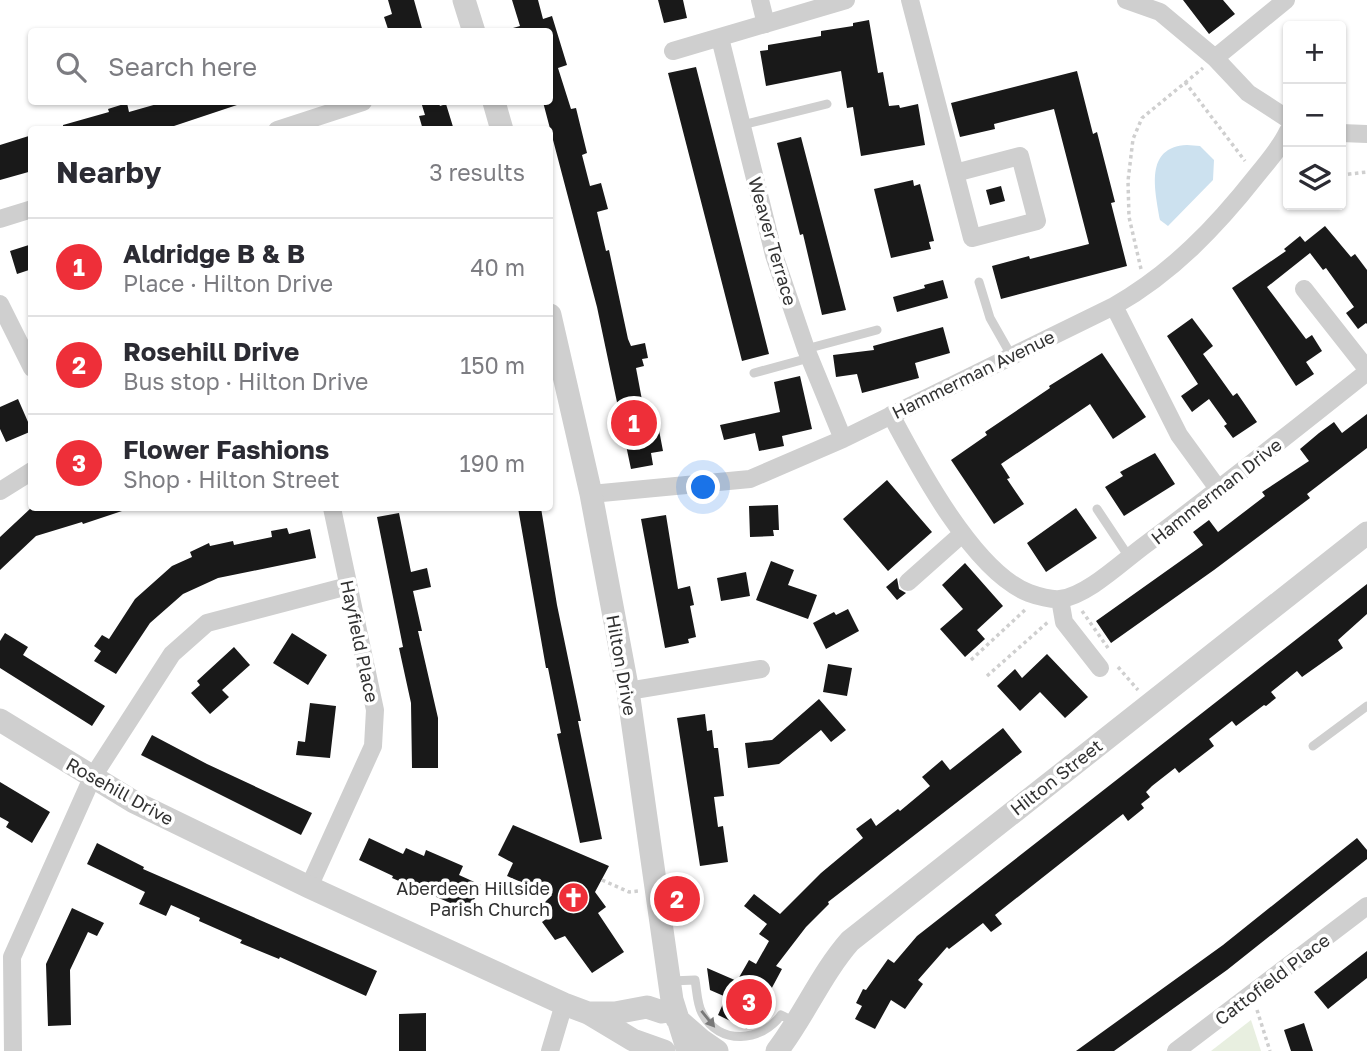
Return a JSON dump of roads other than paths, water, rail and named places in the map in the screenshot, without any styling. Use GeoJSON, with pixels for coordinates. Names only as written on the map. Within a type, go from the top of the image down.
{"type":"FeatureCollection","features":[{"type":"Feature","properties":{"kind":"street"},"geometry":{"type":"LineString","coordinates":[[464,0],[473,28]]}},
{"type":"Feature","properties":{"kind":"street"},"geometry":{"type":"LineString","coordinates":[[760,0],[766,24]]}},
{"type":"Feature","properties":{"kind":"street"},"geometry":{"type":"LineString","coordinates":[[673,51],[846,0]]}},
{"type":"Feature","properties":{"kind":"street"},"geometry":{"type":"LineString","coordinates":[[911,0],[955,173],[972,238],[1037,221],[1020,156],[955,173]]}},
{"type":"Feature","properties":{"kind":"street"},"geometry":{"type":"LineString","coordinates":[[1126,0],[1162,6],[1248,93],[1283,115]]}},
{"type":"Feature","properties":{"kind":"street"},"geometry":{"type":"LineString","coordinates":[[1215,58],[1286,0]]}},
{"type":"Feature","properties":{"kind":"street","name":"Weaver Terrace"},"geometry":{"type":"LineString","coordinates":[[720,38],[774,256],[808,354],[843,439]]}},
{"type":"Feature","properties":{"kind":"street"},"geometry":{"type":"LineString","coordinates":[[289,126],[354,105]]}},
{"type":"Feature","properties":{"kind":"street"},"geometry":{"type":"LineString","coordinates":[[495,105],[501,126]]}},
{"type":"Feature","properties":{"kind":"street"},"geometry":{"type":"LineString","coordinates":[[1346,133],[1367,134]]}},
{"type":"Feature","properties":{"kind":"street","name":"Hammerman Avenue"},"geometry":{"type":"LineString","coordinates":[[591,494],[751,479],[843,439],[1114,306],[1145,289],[1183,258],[1244,193],[1283,140]]}},
{"type":"Feature","properties":{"kind":"street"},"geometry":{"type":"LineString","coordinates":[[0,219],[28,210]]}},
{"type":"Feature","properties":{"kind":"street","name":"Hammerman Drive"},"geometry":{"type":"LineString","coordinates":[[1061,605],[1089,588],[1219,490],[1367,370],[1304,289]]}},
{"type":"Feature","properties":{"kind":"street"},"geometry":{"type":"LineString","coordinates":[[0,304],[28,360]]}},
{"type":"Feature","properties":{"kind":"street"},"geometry":{"type":"LineString","coordinates":[[1114,306],[1180,435],[1219,490]]}},
{"type":"Feature","properties":{"kind":"street","name":"Hilton Drive"},"geometry":{"type":"LineString","coordinates":[[553,328],[591,494],[628,691],[657,890],[671,1014],[688,1051]]}},
{"type":"Feature","properties":{"kind":"street"},"geometry":{"type":"LineString","coordinates":[[891,415],[923,475],[962,534],[1003,578],[1028,593],[1041,595],[1061,605],[1064,622],[1100,668]]}},
{"type":"Feature","properties":{"kind":"street"},"geometry":{"type":"LineString","coordinates":[[0,491],[28,474]]}},
{"type":"Feature","properties":{"kind":"street","name":"Hayfield Place"},"geometry":{"type":"LineString","coordinates":[[309,887],[373,746],[375,710],[333,511]]}},
{"type":"Feature","properties":{"kind":"street","name":"Hilton Street"},"geometry":{"type":"LineString","coordinates":[[777,1051],[838,954],[858,934],[1367,533]]}},
{"type":"Feature","properties":{"kind":"street"},"geometry":{"type":"LineString","coordinates":[[908,582],[962,534]]}},
{"type":"Feature","properties":{"kind":"street"},"geometry":{"type":"LineString","coordinates":[[13,1051],[12,957],[92,778],[172,654],[206,623],[348,586]]}},
{"type":"Feature","properties":{"kind":"street"},"geometry":{"type":"LineString","coordinates":[[628,691],[761,668]]}},
{"type":"Feature","properties":{"kind":"street","name":"Rosehill Drive"},"geometry":{"type":"LineString","coordinates":[[0,720],[134,802],[309,887],[588,1013],[619,1032],[664,1051]]}},
{"type":"Feature","properties":{"kind":"street","name":"Cattofield Place"},"geometry":{"type":"LineString","coordinates":[[1176,1051],[1367,906]]}},
{"type":"Feature","properties":{"kind":"street"},"geometry":{"type":"LineString","coordinates":[[550,1051],[564,1004]]}},
{"type":"Feature","properties":{"kind":"street","name":"Rosehill Drive"},"geometry":{"type":"LineString","coordinates":[[588,1013],[615,1013],[647,1007],[671,1014]]}},
{"type":"Feature","properties":{"kind":"street"},"geometry":{"type":"LineString","coordinates":[[619,1032],[655,1025],[671,1014],[718,1051]]}},
{"type":"Feature","properties":{"kind":"lane"},"geometry":{"type":"LineString","coordinates":[[742,125],[827,104]]}},
{"type":"Feature","properties":{"kind":"lane"},"geometry":{"type":"LineString","coordinates":[[979,282],[990,318],[1011,355]]}},
{"type":"Feature","properties":{"kind":"lane"},"geometry":{"type":"LineString","coordinates":[[754,373],[877,330]]}},
{"type":"Feature","properties":{"kind":"lane"},"geometry":{"type":"LineString","coordinates":[[1097,509],[1129,557]]}},
{"type":"Feature","properties":{"kind":"lane"},"geometry":{"type":"LineString","coordinates":[[1313,747],[1367,706]]}},
{"type":"Feature","properties":{"kind":"lane"},"geometry":{"type":"LineString","coordinates":[[669,981],[695,980],[702,1012],[709,1023],[729,1036],[752,1037],[774,1026],[782,1015],[797,1023]]}},
{"type":"Feature","properties":{"kind":"water"},"geometry":{"type":"Polygon","coordinates":[[[1187,145],[1200,146],[1214,160],[1213,180],[1168,226],[1160,220],[1156,196],[1158,162],[1164,153],[1187,145]]]}},
{"type":"Feature","properties":{"kind":"place","name":"Aldridge B & B"},"geometry":{"type":"Point","coordinates":[634,423]}},
{"type":"Feature","properties":{"kind":"place","name":"Aberdeen Hillside Parish Church"},"geometry":{"type":"Point","coordinates":[573,898]}},
{"type":"Feature","properties":{"kind":"place","name":"Rosehill Drive"},"geometry":{"type":"Point","coordinates":[677,899]}},
{"type":"Feature","properties":{"kind":"place","name":"Flower Fashions"},"geometry":{"type":"Point","coordinates":[749,1002]}}]}
